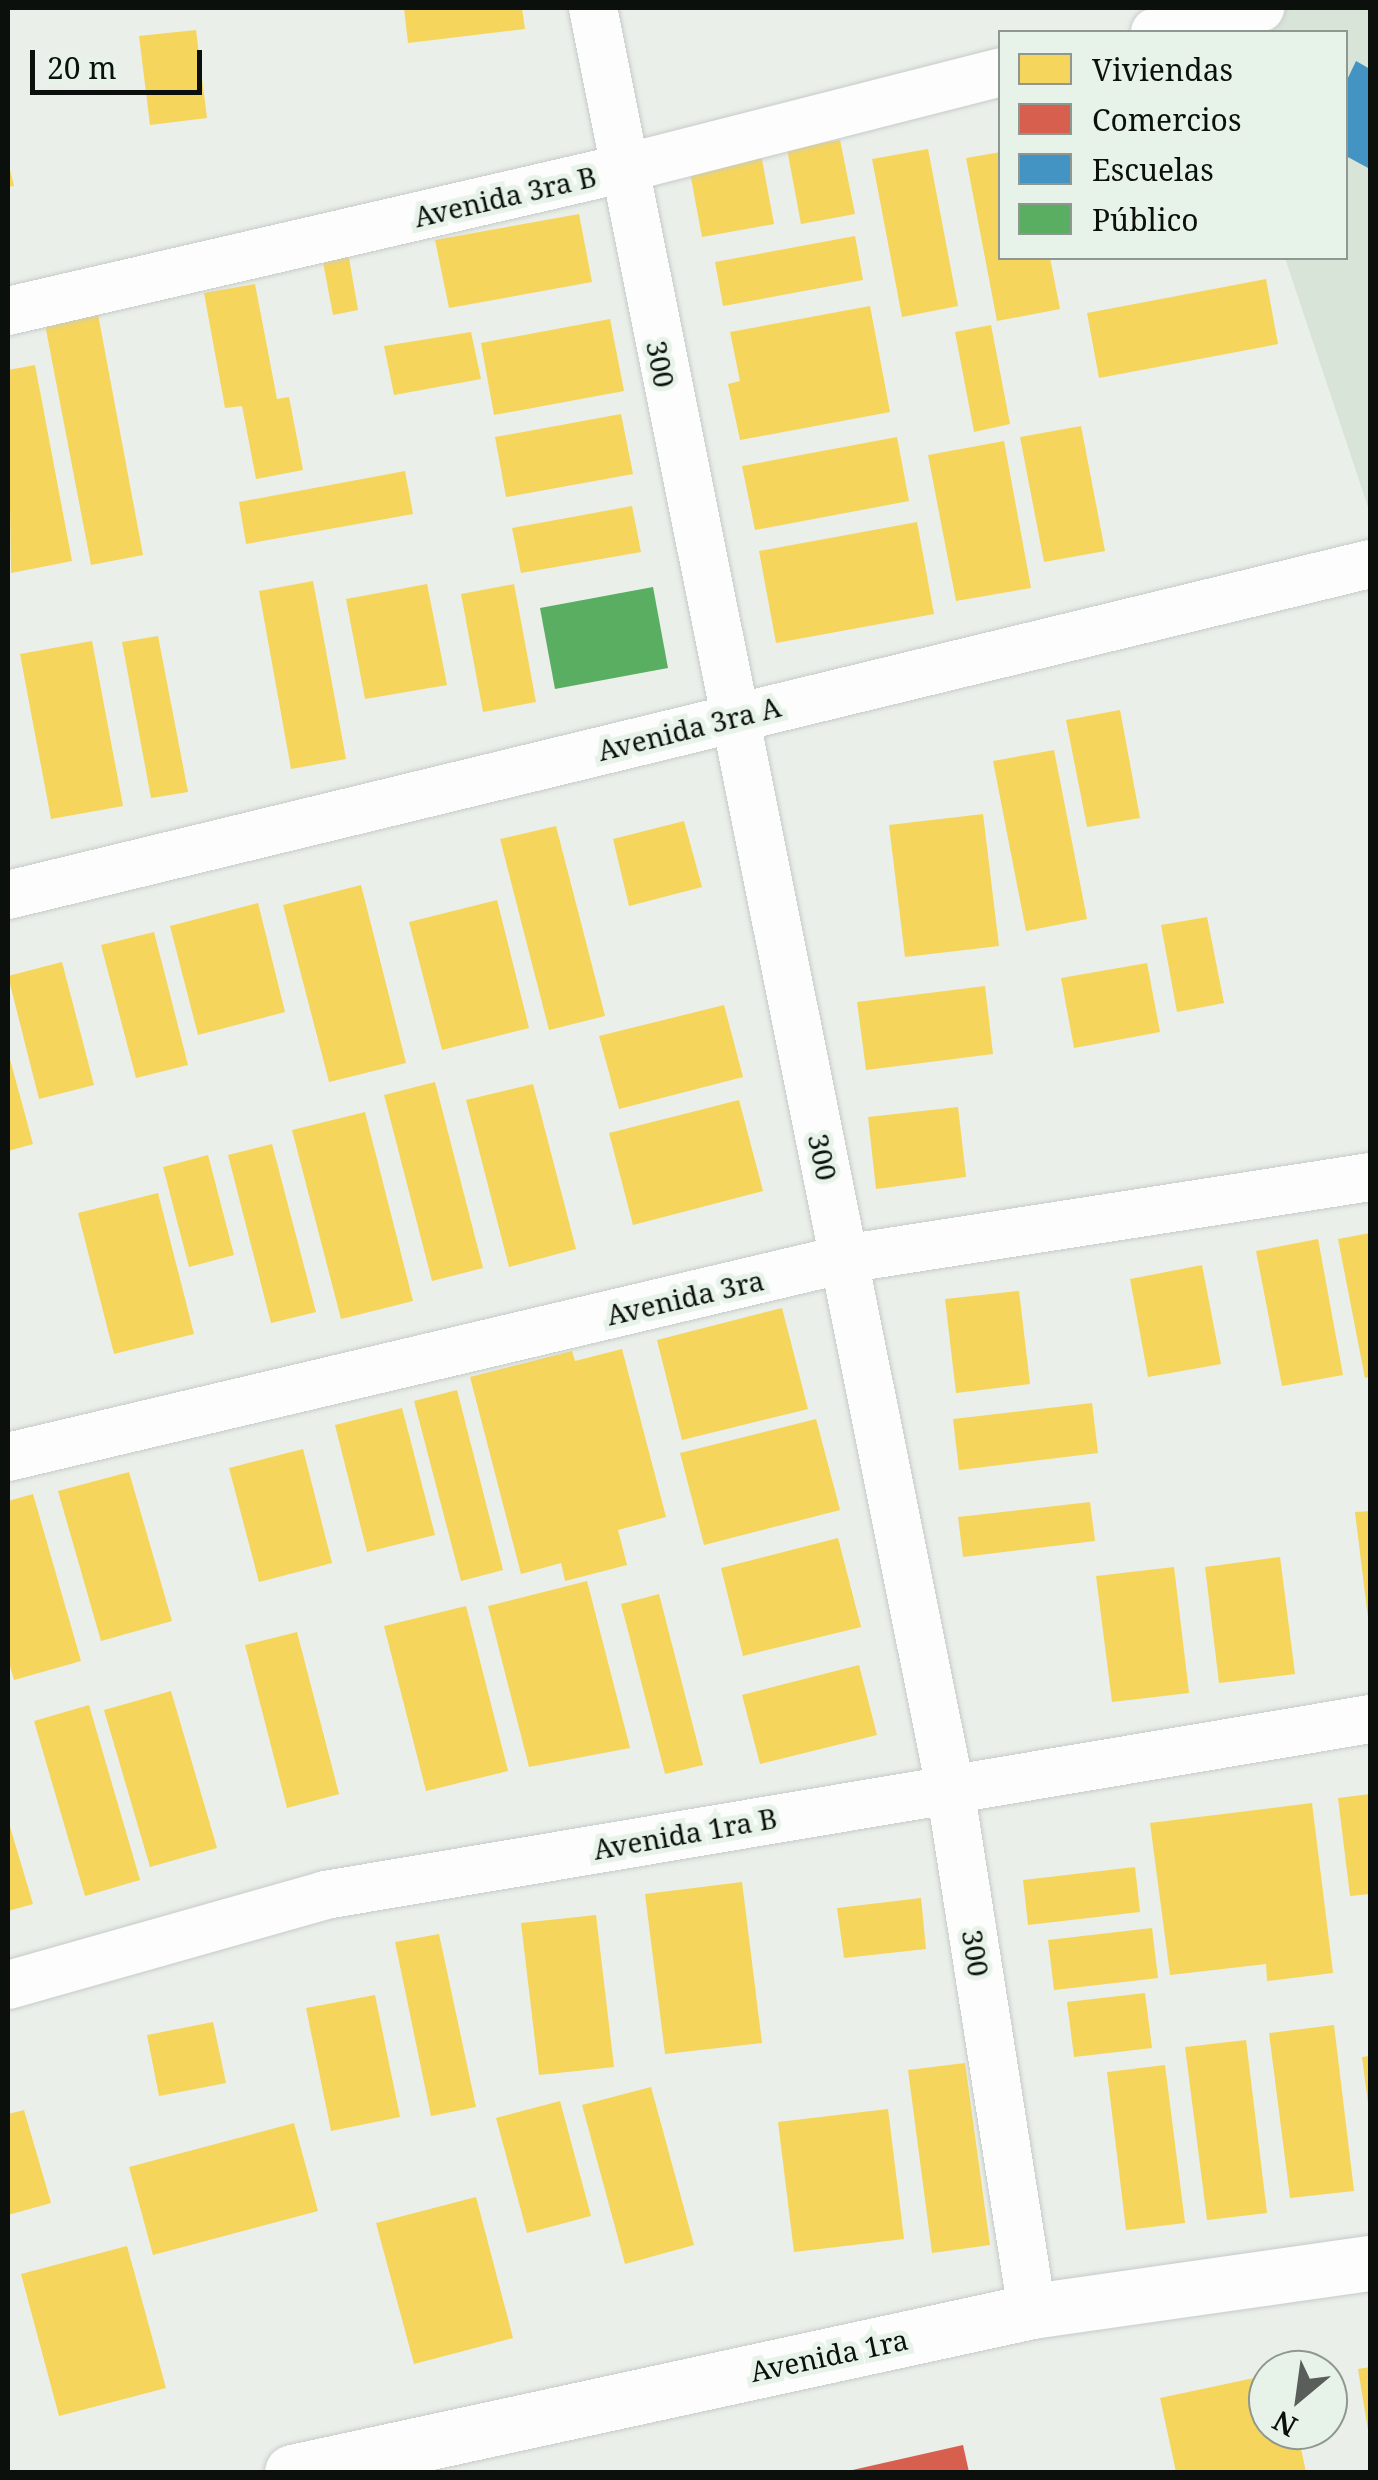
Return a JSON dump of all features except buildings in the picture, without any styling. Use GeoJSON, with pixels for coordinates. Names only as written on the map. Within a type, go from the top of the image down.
{"type":"FeatureCollection","features":[{"type":"Feature","properties":{"kind":"street","name":"300"},"geometry":{"type":"LineString","coordinates":[[593,8],[621,168],[950,1788],[1032,2311]]}},
{"type":"Feature","properties":{"kind":"street"},"geometry":{"type":"LineString","coordinates":[[1164,30],[1260,8]]}},
{"type":"Feature","properties":{"kind":"street","name":"Avenida 3ra B"},"geometry":{"type":"LineString","coordinates":[[8,311],[621,168],[998,73]]}},
{"type":"Feature","properties":{"kind":"street","name":"Avenida 3ra A"},"geometry":{"type":"LineString","coordinates":[[8,895],[1370,564]]}},
{"type":"Feature","properties":{"kind":"street","name":"Avenida 3ra"},"geometry":{"type":"LineString","coordinates":[[8,1458],[844,1259],[1370,1177]]}},
{"type":"Feature","properties":{"kind":"street","name":"Avenida 1ra B"},"geometry":{"type":"LineString","coordinates":[[8,1984],[325,1895],[1370,1719]]}},
{"type":"Feature","properties":{"kind":"street","name":"Avenida 1ra"},"geometry":{"type":"LineString","coordinates":[[292,2472],[1032,2311],[1370,2263]]}},
{"type":"Feature","properties":{"kind":"shaded area"},"geometry":{"type":"Polygon","coordinates":[[[1260,8],[1370,8],[1370,513],[1286,260],[1348,260],[1348,30],[1213,30],[1260,8]]]}}]}
